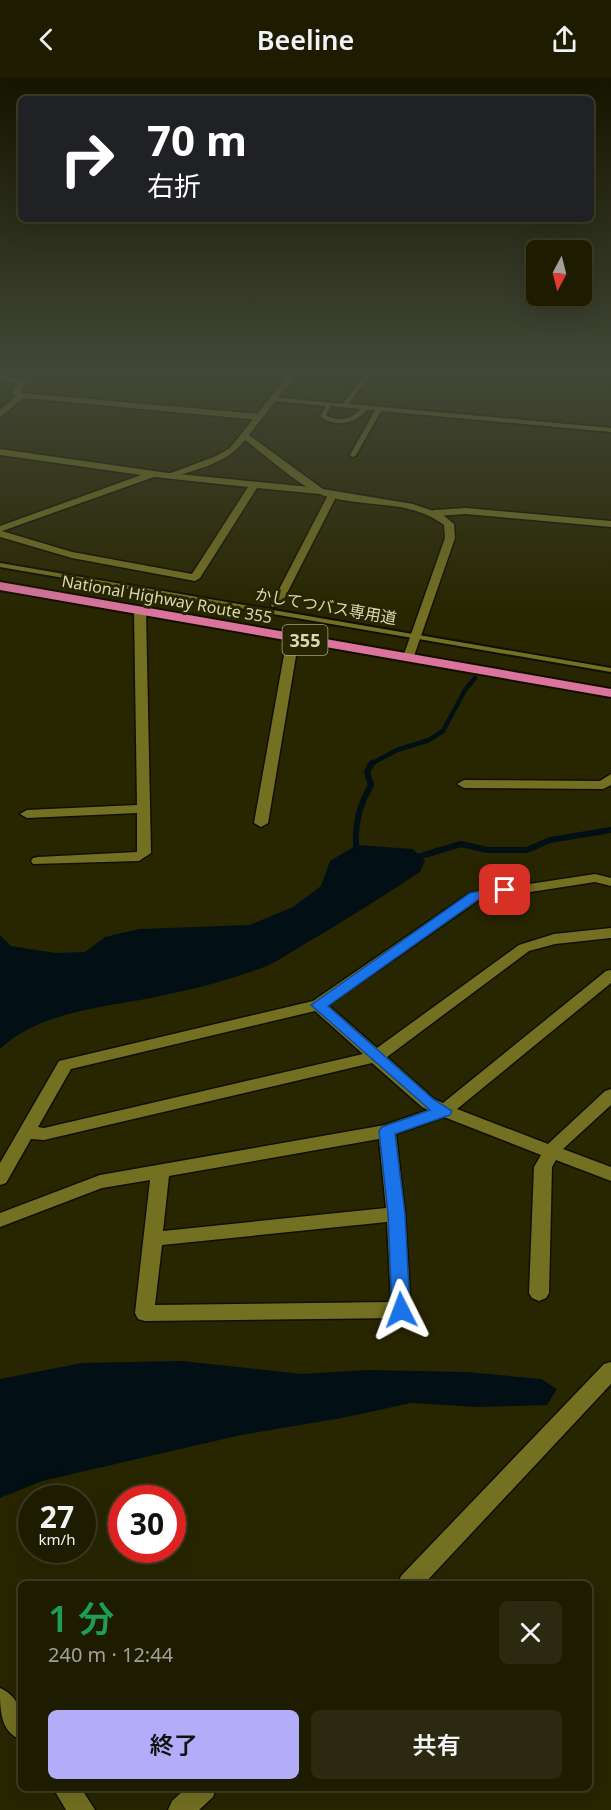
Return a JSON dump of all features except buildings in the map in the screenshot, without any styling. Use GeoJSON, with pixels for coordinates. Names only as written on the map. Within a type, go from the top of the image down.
{"type":"FeatureCollection","features":[{"type":"Feature","properties":{"kind":"highway","name":"National Highway Route 355"},"geometry":{"type":"LineString","coordinates":[[0,586],[611,693]]}},
{"type":"Feature","properties":{"kind":"street"},"geometry":{"type":"LineString","coordinates":[[0,452],[168,476],[320,491],[332,495],[414,507],[434,513],[449,524],[450,538],[409,657]]}},
{"type":"Feature","properties":{"kind":"street"},"geometry":{"type":"LineString","coordinates":[[168,476],[229,452]]}},
{"type":"Feature","properties":{"kind":"street"},"geometry":{"type":"LineString","coordinates":[[267,452],[320,491]]}},
{"type":"Feature","properties":{"kind":"street"},"geometry":{"type":"LineString","coordinates":[[0,532],[153,474]]}},
{"type":"Feature","properties":{"kind":"street"},"geometry":{"type":"LineString","coordinates":[[0,532],[44,549],[86,559],[195,578],[254,485]]}},
{"type":"Feature","properties":{"kind":"street"},"geometry":{"type":"LineString","coordinates":[[276,605],[332,495]]}},
{"type":"Feature","properties":{"kind":"street"},"geometry":{"type":"LineString","coordinates":[[434,513],[466,511],[611,524]]}},
{"type":"Feature","properties":{"kind":"street"},"geometry":{"type":"LineString","coordinates":[[38,861],[142,855],[145,850],[140,611]]}},
{"type":"Feature","properties":{"kind":"street"},"geometry":{"type":"LineString","coordinates":[[261,823],[293,638]]}},
{"type":"Feature","properties":{"kind":"street"},"geometry":{"type":"LineString","coordinates":[[464,784],[603,785],[611,778]]}},
{"type":"Feature","properties":{"kind":"street"},"geometry":{"type":"LineString","coordinates":[[27,814],[143,809]]}},
{"type":"Feature","properties":{"kind":"street"},"geometry":{"type":"LineString","coordinates":[[0,1179],[61,1069],[70,1062],[318,1005],[479,894],[595,878],[611,882]]}},
{"type":"Feature","properties":{"kind":"street"},"geometry":{"type":"LineString","coordinates":[[26,1132],[44,1134],[377,1056],[524,948],[554,939],[611,933]]}},
{"type":"Feature","properties":{"kind":"street"},"geometry":{"type":"LineString","coordinates":[[0,1220],[100,1182],[387,1131],[444,1111],[611,975]]}},
{"type":"Feature","properties":{"kind":"street"},"geometry":{"type":"LineString","coordinates":[[318,1005],[428,1103],[611,1174]]}},
{"type":"Feature","properties":{"kind":"street"},"geometry":{"type":"LineString","coordinates":[[539,1293],[543,1167],[557,1144],[611,1095]]}},
{"type":"Feature","properties":{"kind":"street"},"geometry":{"type":"LineString","coordinates":[[160,1173],[145,1313],[401,1310],[396,1214],[387,1131]]}},
{"type":"Feature","properties":{"kind":"street"},"geometry":{"type":"LineString","coordinates":[[153,1239],[396,1214]]}},
{"type":"Feature","properties":{"kind":"street"},"geometry":{"type":"LineString","coordinates":[[412,1581],[611,1370]]}},
{"type":"Feature","properties":{"kind":"street"},"geometry":{"type":"LineString","coordinates":[[0,1700],[18,1724]]}},
{"type":"Feature","properties":{"kind":"street"},"geometry":{"type":"LineString","coordinates":[[67,1791],[82,1810]]}},
{"type":"Feature","properties":{"kind":"street"},"geometry":{"type":"LineString","coordinates":[[181,1810],[201,1791]]}},
{"type":"Feature","properties":{"kind":"lane","name":"かしてつバス専用道"},"geometry":{"type":"LineString","coordinates":[[0,565],[611,670]]}},
{"type":"Feature","properties":{"kind":"shaded area"},"geometry":{"type":"Polygon","coordinates":[[[357,845],[413,849],[425,861],[420,872],[270,965],[203,986],[66,1015],[31,1028],[14,1037],[0,1049],[0,935],[11,946],[55,953],[85,952],[105,937],[139,929],[250,925],[293,907],[321,886],[330,861],[357,845]]]}},
{"type":"Feature","properties":{"kind":"shaded area"},"geometry":{"type":"Polygon","coordinates":[[[182,1361],[301,1374],[368,1370],[467,1372],[541,1379],[557,1389],[547,1405],[478,1407],[411,1403],[342,1418],[241,1435],[32,1485],[18,1485],[18,1491],[0,1498],[0,1379],[82,1363],[182,1361]]]}},
{"type":"Feature","properties":{"kind":"waterway"},"geometry":{"type":"LineString","coordinates":[[372,764],[397,750],[429,740],[443,731],[465,690],[475,678]]}},
{"type":"Feature","properties":{"kind":"waterway"},"geometry":{"type":"LineString","coordinates":[[357,852],[357,826],[360,809],[371,785],[367,772],[372,764]]}},
{"type":"Feature","properties":{"kind":"waterway"},"geometry":{"type":"LineString","coordinates":[[414,858],[461,844],[487,850],[527,850],[550,840],[611,830]]}},
{"type":"Feature","properties":{"kind":"route"},"geometry":{"type":"LineString","coordinates":[[401,1310],[396,1214],[387,1131],[444,1111],[428,1103],[318,1005],[475,896],[505,890]]}}]}
